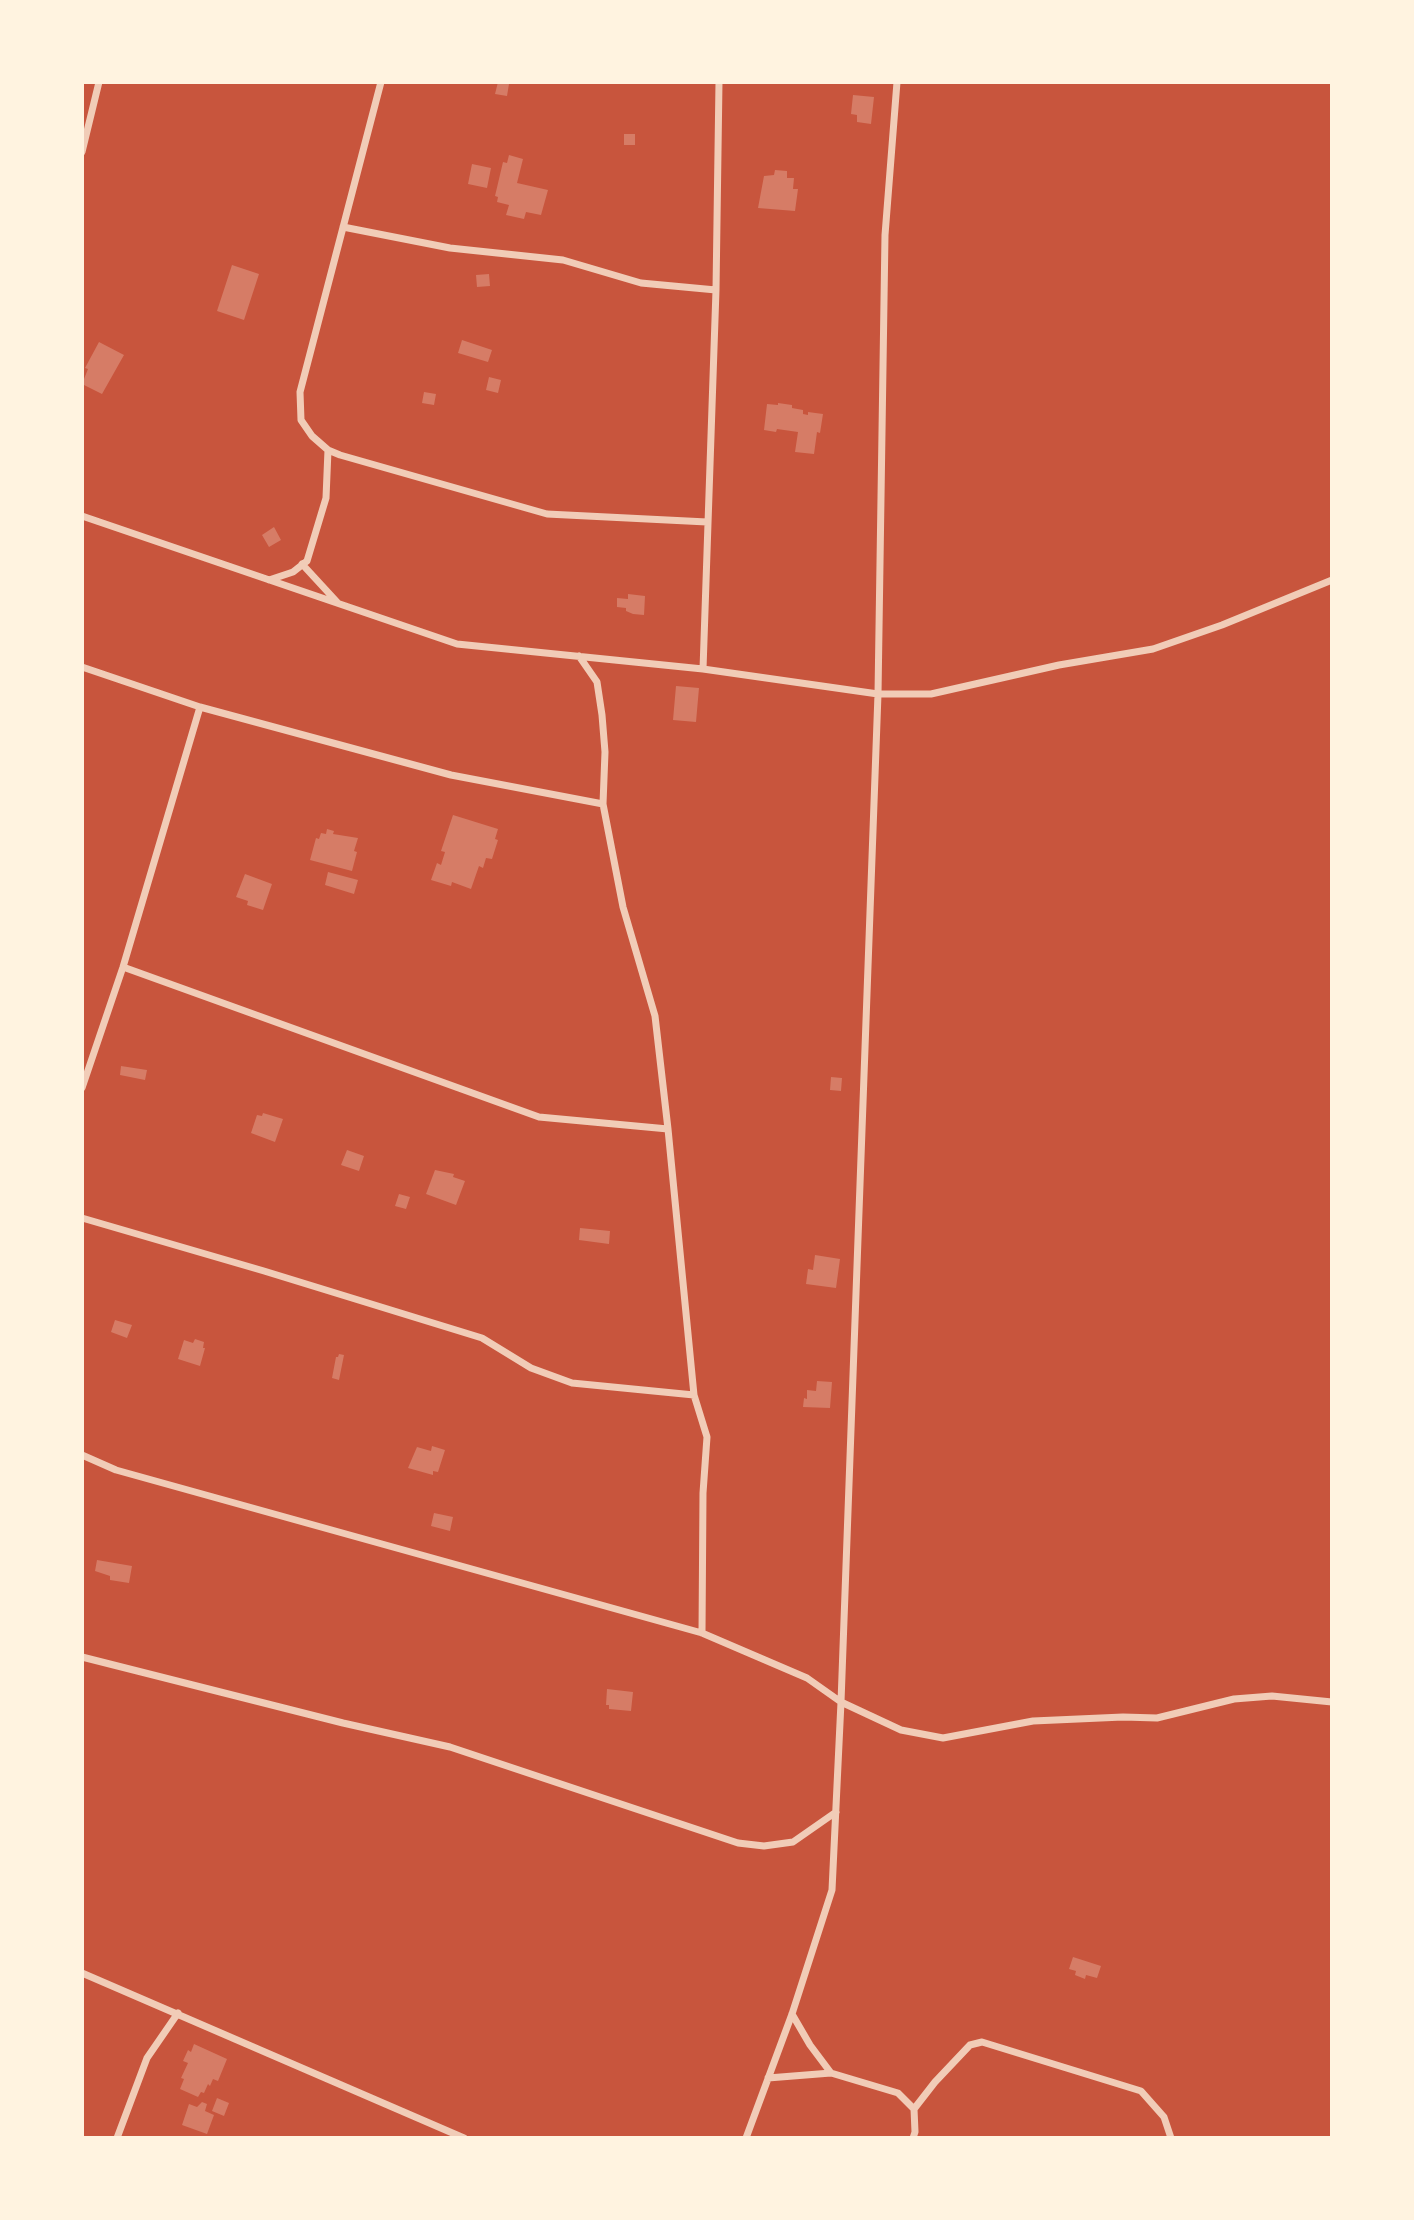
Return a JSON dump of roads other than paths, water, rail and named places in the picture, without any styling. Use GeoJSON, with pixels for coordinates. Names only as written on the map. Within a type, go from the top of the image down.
{"type":"FeatureCollection","features":[{"type":"Feature","properties":{"kind":"street"},"geometry":{"type":"LineString","coordinates":[[82,152],[100,82]]}},
{"type":"Feature","properties":{"kind":"street"},"geometry":{"type":"LineString","coordinates":[[381,82],[300,392],[301,420],[312,436],[328,450],[340,455],[547,514],[707,522]]}},
{"type":"Feature","properties":{"kind":"street"},"geometry":{"type":"LineString","coordinates":[[703,669],[716,290],[719,82]]}},
{"type":"Feature","properties":{"kind":"street"},"geometry":{"type":"LineString","coordinates":[[746,2138],[792,2014],[832,1890],[878,694],[884,235],[897,82]]}},
{"type":"Feature","properties":{"kind":"street"},"geometry":{"type":"LineString","coordinates":[[343,227],[450,248],[564,260],[641,283],[716,290]]}},
{"type":"Feature","properties":{"kind":"street"},"geometry":{"type":"LineString","coordinates":[[269,580],[293,572],[307,561],[326,498],[328,450]]}},
{"type":"Feature","properties":{"kind":"street"},"geometry":{"type":"LineString","coordinates":[[82,516],[457,644],[703,669],[878,694],[931,694],[1059,665],[1153,649],[1222,625],[1332,580]]}},
{"type":"Feature","properties":{"kind":"street"},"geometry":{"type":"LineString","coordinates":[[302,564],[338,603]]}},
{"type":"Feature","properties":{"kind":"street"},"geometry":{"type":"LineString","coordinates":[[579,656],[597,682],[605,752],[603,804],[623,907],[655,1016],[694,1395],[707,1437],[702,1633]]}},
{"type":"Feature","properties":{"kind":"street"},"geometry":{"type":"LineString","coordinates":[[82,667],[200,707],[451,775],[603,804]]}},
{"type":"Feature","properties":{"kind":"street"},"geometry":{"type":"LineString","coordinates":[[82,1088],[123,967],[200,707]]}},
{"type":"Feature","properties":{"kind":"street"},"geometry":{"type":"LineString","coordinates":[[123,967],[539,1117],[668,1129]]}},
{"type":"Feature","properties":{"kind":"street"},"geometry":{"type":"LineString","coordinates":[[82,1218],[264,1270],[482,1338],[531,1368],[572,1383],[694,1395]]}},
{"type":"Feature","properties":{"kind":"street"},"geometry":{"type":"LineString","coordinates":[[82,1455],[116,1470],[702,1633],[807,1678],[841,1702],[901,1730],[943,1738],[1033,1721],[1157,1718],[1234,1699],[1272,1696],[1332,1702]]}},
{"type":"Feature","properties":{"kind":"street"},"geometry":{"type":"LineString","coordinates":[[82,1657],[330,1720],[450,1747],[738,1843],[764,1846],[793,1842],[836,1812]]}},
{"type":"Feature","properties":{"kind":"street"},"geometry":{"type":"LineString","coordinates":[[82,1973],[464,2138]]}},
{"type":"Feature","properties":{"kind":"street"},"geometry":{"type":"LineString","coordinates":[[117,2138],[147,2058],[178,2013]]}},
{"type":"Feature","properties":{"kind":"street"},"geometry":{"type":"LineString","coordinates":[[792,2014],[831,2073]]}},
{"type":"Feature","properties":{"kind":"street"},"geometry":{"type":"LineString","coordinates":[[913,2138],[914,2109],[935,2081],[970,2045],[982,2042],[1141,2091],[1164,2117],[1171,2138]]}},
{"type":"Feature","properties":{"kind":"street"},"geometry":{"type":"LineString","coordinates":[[768,2078],[831,2073],[898,2093],[914,2109]]}}]}
